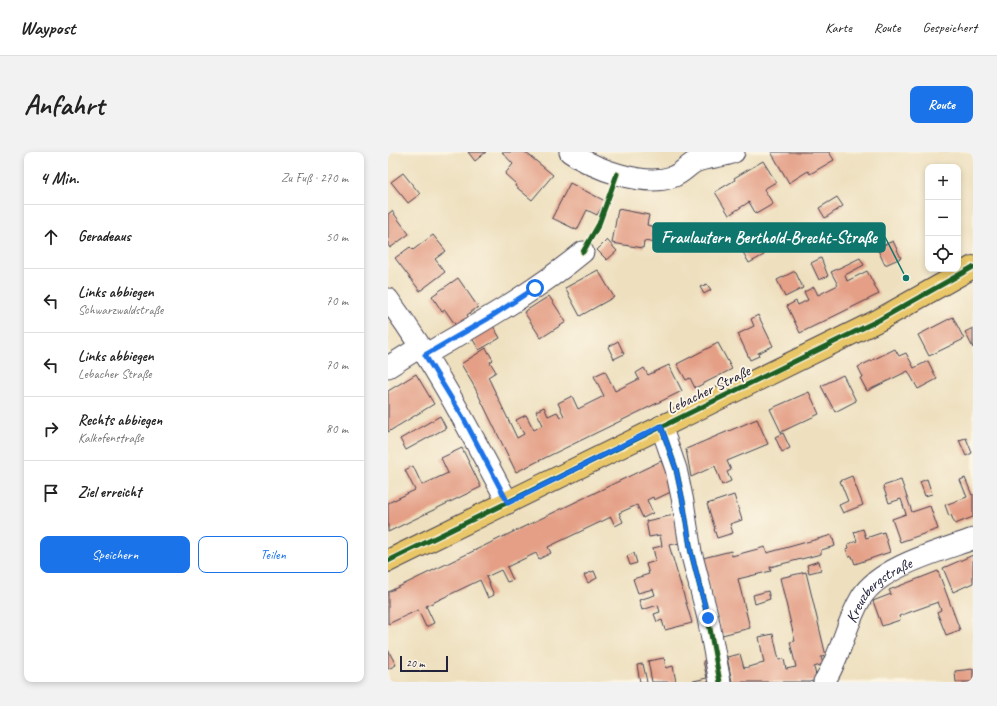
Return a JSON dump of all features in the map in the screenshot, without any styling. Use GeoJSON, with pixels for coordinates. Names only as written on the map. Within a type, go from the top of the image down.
{"type":"FeatureCollection","features":[{"type":"Feature","properties":{"kind":"main road","name":"Lebacher Straße"},"geometry":{"type":"LineString","coordinates":[[388,561],[879,320],[973,267]]}},
{"type":"Feature","properties":{"kind":"street"},"geometry":{"type":"LineString","coordinates":[[570,152],[599,167],[617,174],[641,180],[663,180],[674,176],[695,162],[734,152]]}},
{"type":"Feature","properties":{"kind":"street"},"geometry":{"type":"LineString","coordinates":[[388,367],[489,318],[535,288],[583,252]]}},
{"type":"Feature","properties":{"kind":"street"},"geometry":{"type":"LineString","coordinates":[[388,299],[423,351],[464,419],[508,503]]}},
{"type":"Feature","properties":{"kind":"street"},"geometry":{"type":"LineString","coordinates":[[661,426],[676,469],[691,552],[708,618],[720,682]]}},
{"type":"Feature","properties":{"kind":"street","name":"Kreuzbergstraße"},"geometry":{"type":"LineString","coordinates":[[824,682],[837,660],[861,597],[872,584],[890,572],[913,561],[973,539]]}},
{"type":"Feature","properties":{"kind":"building"},"geometry":{"type":"Polygon","coordinates":[[[468,152],[486,152],[475,161],[468,152]]]}},
{"type":"Feature","properties":{"kind":"building"},"geometry":{"type":"Polygon","coordinates":[[[502,152],[525,152],[553,175],[532,200],[515,186],[516,184],[505,174],[513,164],[502,152]]]}},
{"type":"Feature","properties":{"kind":"building"},"geometry":{"type":"Polygon","coordinates":[[[771,152],[829,152],[834,160],[810,174],[808,171],[789,183],[771,152]]]}},
{"type":"Feature","properties":{"kind":"building"},"geometry":{"type":"Polygon","coordinates":[[[763,161],[776,182],[764,189],[773,204],[756,214],[749,202],[729,215],[715,192],[735,180],[734,178],[763,161]]]}},
{"type":"Feature","properties":{"kind":"building"},"geometry":{"type":"Polygon","coordinates":[[[403,173],[420,194],[408,203],[391,182],[403,173]]]}},
{"type":"Feature","properties":{"kind":"building"},"geometry":{"type":"Polygon","coordinates":[[[570,183],[605,201],[597,215],[587,210],[577,230],[552,218],[570,183]]]}},
{"type":"Feature","properties":{"kind":"building"},"geometry":{"type":"Polygon","coordinates":[[[837,197],[843,206],[825,218],[819,208],[837,197]]]}},
{"type":"Feature","properties":{"kind":"building"},"geometry":{"type":"Polygon","coordinates":[[[618,209],[649,215],[647,225],[655,227],[653,235],[656,243],[644,241],[643,248],[612,243],[618,209]]]}},
{"type":"Feature","properties":{"kind":"building"},"geometry":{"type":"Polygon","coordinates":[[[392,211],[409,234],[390,248],[388,245],[388,214],[392,211]]]}},
{"type":"Feature","properties":{"kind":"building"},"geometry":{"type":"Polygon","coordinates":[[[433,235],[446,251],[435,259],[445,272],[420,291],[395,258],[410,247],[413,250],[433,235]]]}},
{"type":"Feature","properties":{"kind":"building"},"geometry":{"type":"Polygon","coordinates":[[[754,237],[764,255],[749,263],[739,245],[754,237]]]}},
{"type":"Feature","properties":{"kind":"building"},"geometry":{"type":"Polygon","coordinates":[[[607,240],[617,251],[607,260],[597,250],[607,240]]]}},
{"type":"Feature","properties":{"kind":"building"},"geometry":{"type":"Polygon","coordinates":[[[893,241],[901,258],[885,265],[877,248],[893,241]]]}},
{"type":"Feature","properties":{"kind":"building"},"geometry":{"type":"Polygon","coordinates":[[[821,258],[828,276],[819,280],[811,263],[821,258]]]}},
{"type":"Feature","properties":{"kind":"building"},"geometry":{"type":"Polygon","coordinates":[[[860,258],[864,265],[845,275],[847,281],[867,271],[879,294],[800,333],[787,306],[796,301],[798,305],[808,300],[804,292],[814,287],[818,295],[838,285],[831,272],[860,258]]]}},
{"type":"Feature","properties":{"kind":"building"},"geometry":{"type":"Polygon","coordinates":[[[598,270],[614,297],[580,316],[565,288],[598,270]]]}},
{"type":"Feature","properties":{"kind":"building"},"geometry":{"type":"Polygon","coordinates":[[[795,271],[803,288],[785,297],[777,280],[795,271]]]}},
{"type":"Feature","properties":{"kind":"building"},"geometry":{"type":"Polygon","coordinates":[[[458,278],[478,307],[467,315],[472,322],[459,330],[445,310],[442,312],[432,296],[458,278]]]}},
{"type":"Feature","properties":{"kind":"building"},"geometry":{"type":"Polygon","coordinates":[[[707,284],[711,290],[704,294],[700,287],[707,284]]]}},
{"type":"Feature","properties":{"kind":"building"},"geometry":{"type":"Polygon","coordinates":[[[549,296],[566,322],[541,338],[524,312],[549,296]]]}},
{"type":"Feature","properties":{"kind":"building"},"geometry":{"type":"Polygon","coordinates":[[[758,315],[773,346],[758,353],[759,356],[750,360],[738,334],[754,326],[751,319],[758,315]]]}},
{"type":"Feature","properties":{"kind":"building"},"geometry":{"type":"Polygon","coordinates":[[[953,317],[964,339],[929,356],[918,335],[953,317]]]}},
{"type":"Feature","properties":{"kind":"building"},"geometry":{"type":"Polygon","coordinates":[[[493,326],[500,338],[479,350],[472,338],[493,326]]]}},
{"type":"Feature","properties":{"kind":"building"},"geometry":{"type":"Polygon","coordinates":[[[973,328],[973,348],[965,332],[973,328]]]}},
{"type":"Feature","properties":{"kind":"building"},"geometry":{"type":"Polygon","coordinates":[[[618,341],[624,354],[614,359],[608,347],[618,341]]]}},
{"type":"Feature","properties":{"kind":"building"},"geometry":{"type":"Polygon","coordinates":[[[718,343],[732,369],[695,388],[690,378],[686,380],[677,364],[718,343]]]}},
{"type":"Feature","properties":{"kind":"building"},"geometry":{"type":"Polygon","coordinates":[[[486,348],[493,360],[490,362],[496,372],[488,377],[517,438],[524,434],[516,420],[526,415],[534,430],[543,425],[536,411],[544,407],[548,416],[557,412],[560,417],[564,416],[558,403],[572,396],[578,409],[604,396],[594,376],[605,371],[615,391],[639,379],[636,373],[644,368],[648,375],[669,365],[682,391],[516,472],[474,386],[461,364],[486,348]]]}},
{"type":"Feature","properties":{"kind":"building"},"geometry":{"type":"Polygon","coordinates":[[[895,349],[899,356],[906,353],[914,368],[928,361],[937,379],[918,389],[908,371],[867,391],[860,378],[863,377],[858,367],[895,349]]]}},
{"type":"Feature","properties":{"kind":"building"},"geometry":{"type":"Polygon","coordinates":[[[416,374],[434,404],[388,432],[388,391],[416,374]]]}},
{"type":"Feature","properties":{"kind":"building"},"geometry":{"type":"Polygon","coordinates":[[[843,375],[856,401],[835,412],[821,386],[843,375]]]}},
{"type":"Feature","properties":{"kind":"building"},"geometry":{"type":"Polygon","coordinates":[[[809,392],[819,414],[781,432],[770,409],[809,392]]]}},
{"type":"Feature","properties":{"kind":"building"},"geometry":{"type":"Polygon","coordinates":[[[440,416],[446,428],[406,450],[400,439],[440,416]]]}},
{"type":"Feature","properties":{"kind":"building"},"geometry":{"type":"Polygon","coordinates":[[[757,419],[768,444],[727,461],[731,470],[727,472],[731,481],[722,485],[715,466],[691,477],[686,449],[757,419]]]}},
{"type":"Feature","properties":{"kind":"building"},"geometry":{"type":"Polygon","coordinates":[[[783,433],[790,448],[782,452],[775,437],[783,433]]]}},
{"type":"Feature","properties":{"kind":"building"},"geometry":{"type":"Polygon","coordinates":[[[966,438],[972,453],[966,456],[959,440],[966,438]]]}},
{"type":"Feature","properties":{"kind":"building"},"geometry":{"type":"Polygon","coordinates":[[[462,448],[481,487],[388,532],[388,503],[415,490],[405,470],[413,466],[422,485],[448,473],[441,458],[462,448]]]}},
{"type":"Feature","properties":{"kind":"building"},"geometry":{"type":"Polygon","coordinates":[[[661,461],[675,490],[654,500],[653,497],[647,500],[653,513],[643,518],[637,505],[619,513],[623,522],[615,526],[611,517],[548,547],[551,553],[539,559],[536,553],[507,567],[513,580],[507,582],[501,570],[486,577],[494,595],[488,598],[480,580],[426,606],[434,623],[426,627],[418,610],[388,624],[388,592],[661,461]]]}},
{"type":"Feature","properties":{"kind":"building"},"geometry":{"type":"Polygon","coordinates":[[[852,476],[863,505],[843,513],[839,505],[848,501],[840,481],[852,476]]]}},
{"type":"Feature","properties":{"kind":"building"},"geometry":{"type":"Polygon","coordinates":[[[965,478],[972,495],[973,494],[973,517],[955,524],[951,515],[949,516],[945,505],[967,497],[960,480],[965,478]]]}},
{"type":"Feature","properties":{"kind":"building"},"geometry":{"type":"Polygon","coordinates":[[[927,479],[932,494],[925,496],[920,482],[927,479]]]}},
{"type":"Feature","properties":{"kind":"building"},"geometry":{"type":"Polygon","coordinates":[[[901,480],[912,512],[930,506],[938,529],[900,542],[892,519],[906,514],[901,499],[889,503],[883,486],[901,480]]]}},
{"type":"Feature","properties":{"kind":"building"},"geometry":{"type":"Polygon","coordinates":[[[734,495],[742,520],[730,524],[733,533],[717,538],[707,504],[734,495]]]}},
{"type":"Feature","properties":{"kind":"building"},"geometry":{"type":"Polygon","coordinates":[[[674,515],[680,543],[669,545],[692,623],[665,630],[662,620],[657,622],[654,614],[660,612],[658,605],[642,610],[639,600],[655,595],[653,589],[638,593],[633,579],[649,574],[646,564],[656,561],[653,548],[662,546],[660,535],[649,537],[646,521],[674,515]]]}},
{"type":"Feature","properties":{"kind":"building"},"geometry":{"type":"Polygon","coordinates":[[[863,529],[866,538],[884,532],[890,552],[855,564],[852,556],[849,557],[846,549],[849,548],[848,544],[857,541],[854,532],[863,529]]]}},
{"type":"Feature","properties":{"kind":"building"},"geometry":{"type":"Polygon","coordinates":[[[832,535],[835,546],[821,550],[821,554],[770,567],[771,571],[738,579],[750,628],[722,635],[703,558],[731,551],[732,556],[765,547],[767,553],[832,535]]]}},
{"type":"Feature","properties":{"kind":"building"},"geometry":{"type":"Polygon","coordinates":[[[634,553],[637,563],[630,565],[627,556],[634,553]]]}},
{"type":"Feature","properties":{"kind":"building"},"geometry":{"type":"Polygon","coordinates":[[[973,555],[973,583],[953,592],[943,568],[973,555]]]}},
{"type":"Feature","properties":{"kind":"building"},"geometry":{"type":"Polygon","coordinates":[[[819,561],[821,570],[809,573],[807,565],[819,561]]]}},
{"type":"Feature","properties":{"kind":"building"},"geometry":{"type":"Polygon","coordinates":[[[594,571],[597,578],[588,583],[584,575],[594,571]]]}},
{"type":"Feature","properties":{"kind":"building"},"geometry":{"type":"Polygon","coordinates":[[[938,571],[960,630],[946,635],[937,612],[941,610],[938,602],[899,616],[900,620],[882,626],[873,601],[891,594],[889,590],[938,571]]]}},
{"type":"Feature","properties":{"kind":"building"},"geometry":{"type":"Polygon","coordinates":[[[806,572],[826,656],[821,657],[823,664],[814,667],[817,680],[809,682],[732,682],[727,657],[740,654],[744,668],[764,663],[759,637],[773,634],[779,660],[784,659],[786,669],[796,667],[790,642],[795,641],[780,578],[806,572]]]}},
{"type":"Feature","properties":{"kind":"building"},"geometry":{"type":"Polygon","coordinates":[[[768,591],[770,599],[755,604],[753,595],[768,591]]]}},
{"type":"Feature","properties":{"kind":"building"},"geometry":{"type":"Polygon","coordinates":[[[388,650],[396,665],[388,669],[388,650]]]}},
{"type":"Feature","properties":{"kind":"building"},"geometry":{"type":"Polygon","coordinates":[[[664,658],[666,668],[673,666],[676,682],[652,682],[648,661],[664,658]]]}},
{"type":"Feature","properties":{"kind":"building"},"geometry":{"type":"Polygon","coordinates":[[[710,660],[714,682],[689,682],[707,678],[703,661],[710,660]]]}},
{"type":"Feature","properties":{"kind":"building"},"geometry":{"type":"Polygon","coordinates":[[[643,664],[647,682],[640,682],[637,665],[643,664]]]}},
{"type":"Feature","properties":{"kind":"building"},"geometry":{"type":"Polygon","coordinates":[[[973,669],[973,682],[956,682],[955,671],[973,669]]]}},
{"type":"Feature","properties":{"kind":"cycle path"},"geometry":{"type":"LineString","coordinates":[[583,252],[599,224],[617,174]]}},
{"type":"Feature","properties":{"kind":"cycle path"},"geometry":{"type":"LineString","coordinates":[[388,561],[879,320],[973,267]]}},
{"type":"Feature","properties":{"kind":"cycle path"},"geometry":{"type":"LineString","coordinates":[[661,426],[676,469],[691,552],[708,618],[720,682]]}},
{"type":"Feature","properties":{"kind":"place","name":"Fraulautern Berthold-Brecht-Straße"},"geometry":{"type":"Point","coordinates":[906,278]}},
{"type":"Feature","properties":{"kind":"route"},"geometry":{"type":"LineString","coordinates":[[535,288],[489,318],[425,355],[464,419],[508,503],[661,426],[676,469],[691,552],[708,618]]}}]}
